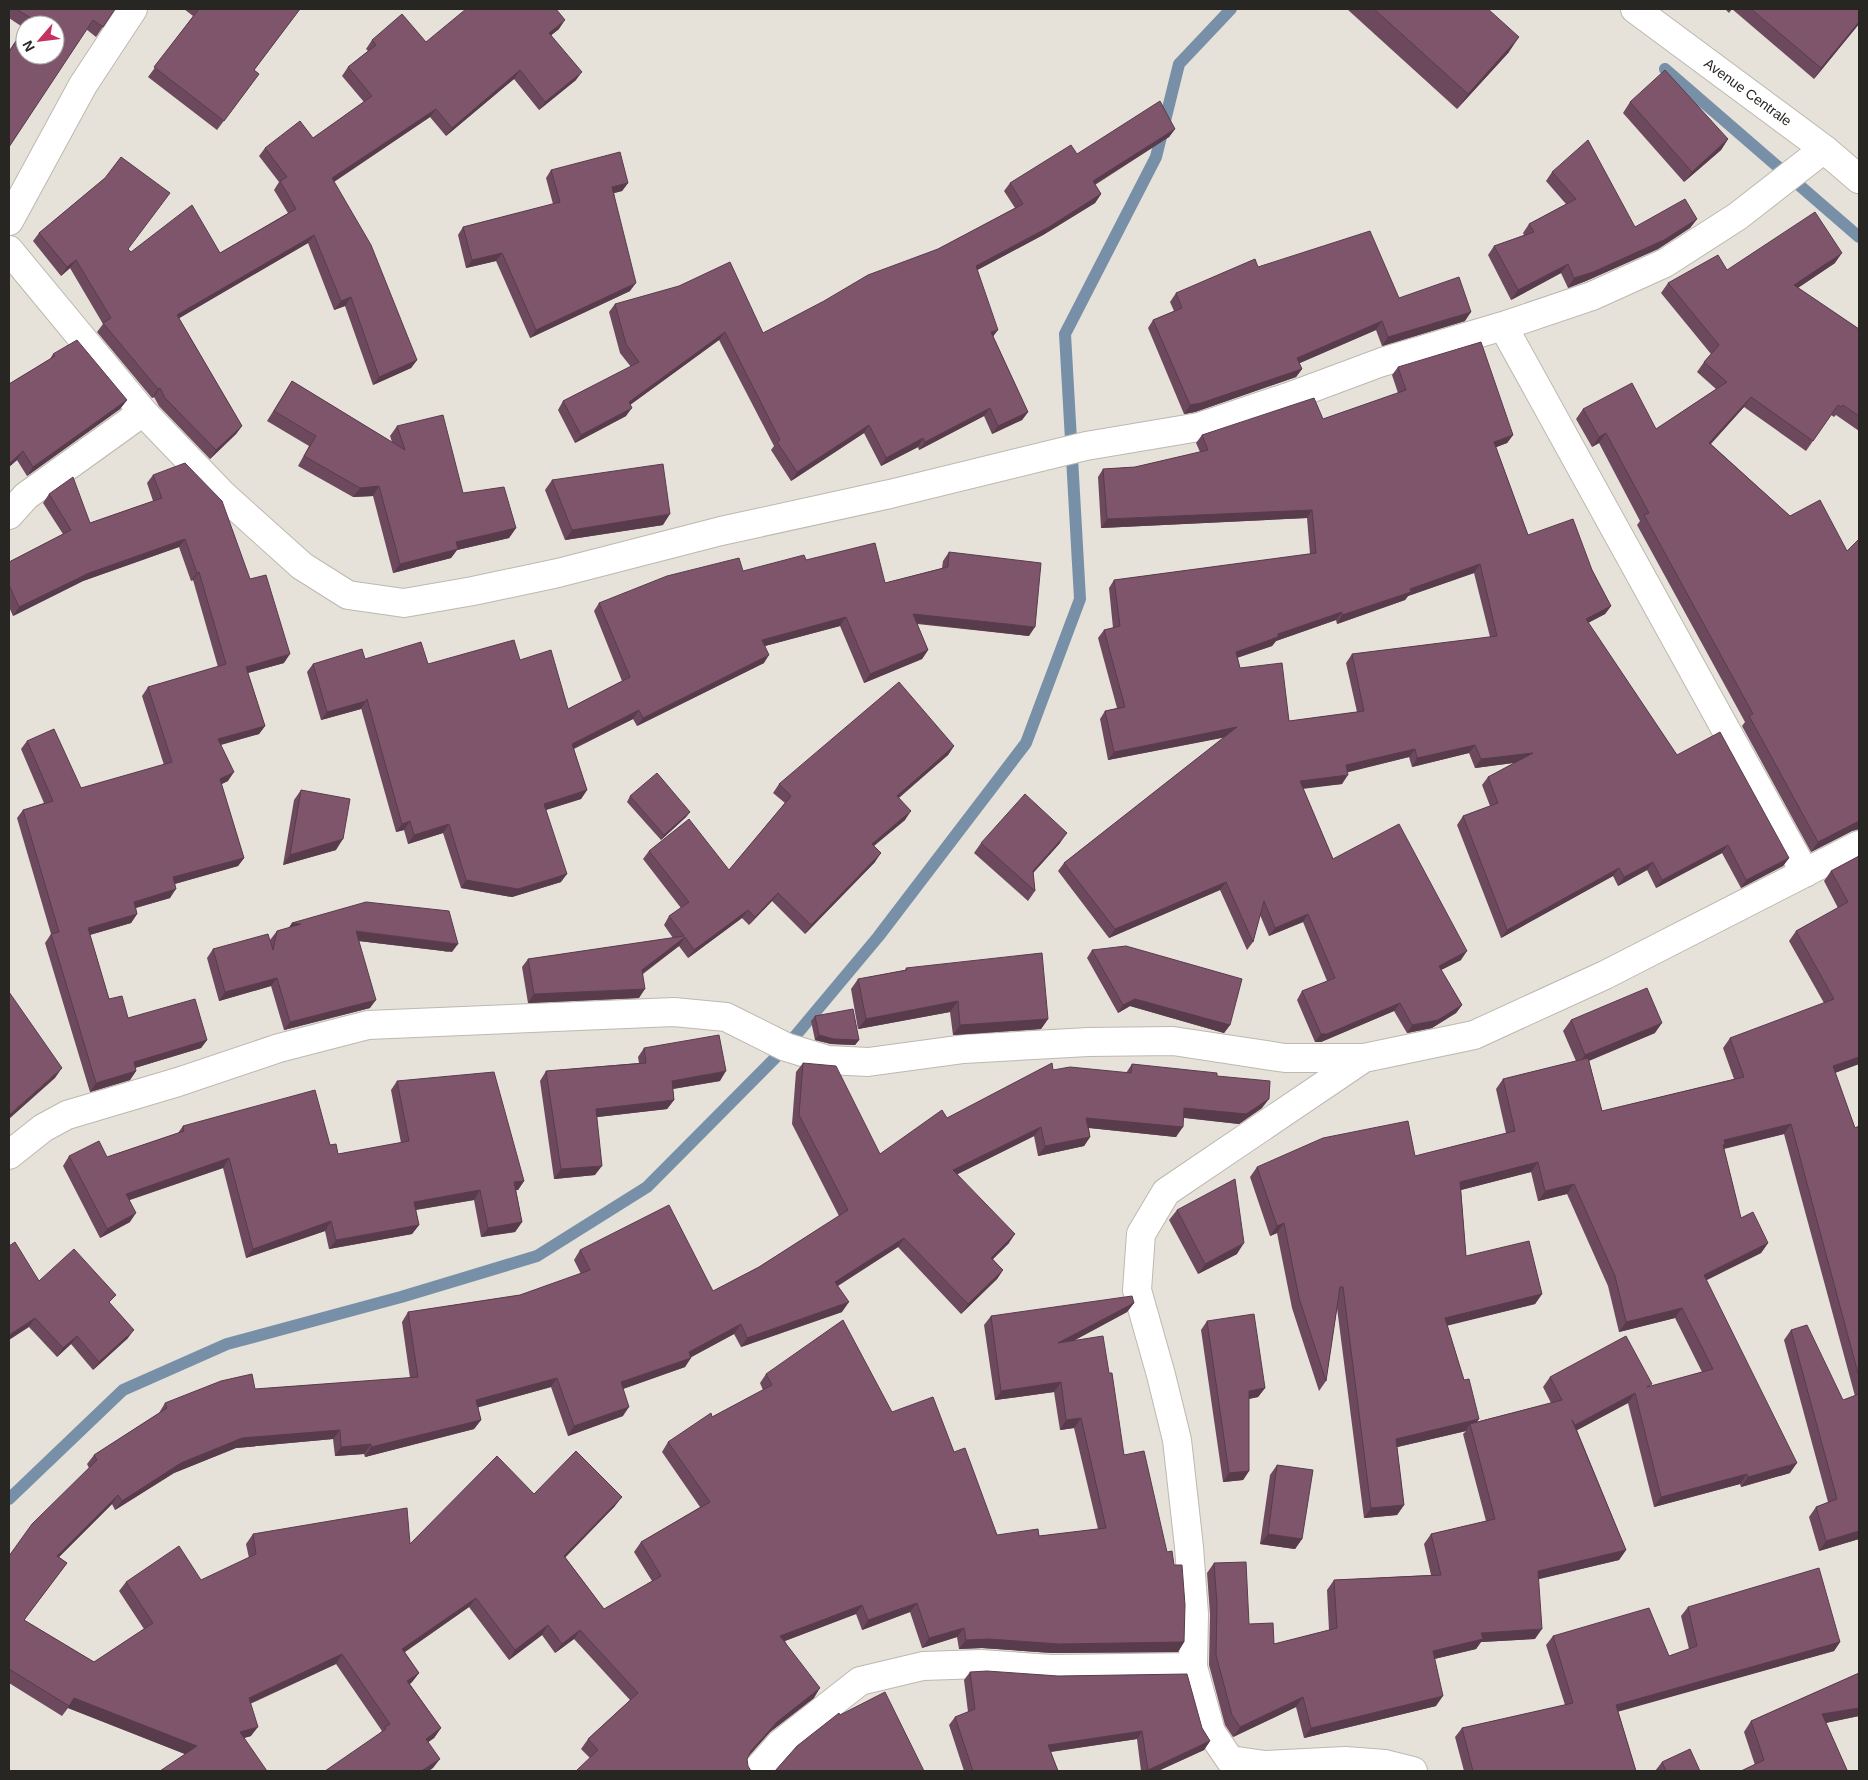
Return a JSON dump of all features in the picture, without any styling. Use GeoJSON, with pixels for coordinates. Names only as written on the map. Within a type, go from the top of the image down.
{"type":"FeatureCollection","features":[{"type":"Feature","properties":{"kind":"street"},"geometry":{"type":"LineString","coordinates":[[9,221],[83,85],[133,9]]}},
{"type":"Feature","properties":{"kind":"street","name":"Avenue Centrale"},"geometry":{"type":"LineString","coordinates":[[1635,9],[1824,149],[1859,179]]}},
{"type":"Feature","properties":{"kind":"street"},"geometry":{"type":"LineString","coordinates":[[9,250],[143,412],[223,494],[302,566],[348,595],[404,602],[473,591],[558,573],[721,531],[890,494],[1086,446],[1199,427],[1288,398],[1382,362],[1503,326],[1592,296],[1665,263],[1738,216],[1824,149]]}},
{"type":"Feature","properties":{"kind":"street"},"geometry":{"type":"LineString","coordinates":[[1503,326],[1805,873]]}},
{"type":"Feature","properties":{"kind":"street"},"geometry":{"type":"LineString","coordinates":[[9,515],[26,496],[143,412]]}},
{"type":"Feature","properties":{"kind":"street"},"geometry":{"type":"LineString","coordinates":[[9,1155],[43,1128],[67,1115],[178,1082],[278,1048],[368,1025],[674,1012],[726,1016],[786,1046],[828,1060],[868,1062],[964,1049],[1088,1042],[1173,1041],[1285,1058],[1364,1058],[1474,1035],[1605,975],[1859,845]]}},
{"type":"Feature","properties":{"kind":"street"},"geometry":{"type":"LineString","coordinates":[[1364,1058],[1166,1192],[1141,1234],[1137,1290],[1162,1375],[1177,1440],[1194,1604],[1193,1667],[1211,1732],[1230,1760],[1265,1766],[1345,1761],[1385,1764],[1413,1771]]}},
{"type":"Feature","properties":{"kind":"street"},"geometry":{"type":"LineString","coordinates":[[756,1771],[780,1744],[860,1681],[923,1666],[981,1664],[1052,1670],[1193,1667]]}},
{"type":"Feature","properties":{"kind":"building"},"geometry":{"type":"Polygon","coordinates":[[[16,9],[115,9],[103,27],[93,20],[65,62],[65,15],[26,15],[16,9]]]}},
{"type":"Feature","properties":{"kind":"building"},"geometry":{"type":"Polygon","coordinates":[[[199,9],[300,9],[254,70],[259,74],[224,121],[154,67],[199,9]]]}},
{"type":"Feature","properties":{"kind":"building"},"geometry":{"type":"Polygon","coordinates":[[[466,9],[556,9],[565,20],[549,33],[582,72],[545,102],[520,70],[452,128],[436,109],[332,178],[371,245],[417,360],[379,377],[351,297],[341,301],[314,235],[177,315],[242,426],[216,450],[165,398],[160,388],[158,389],[103,323],[111,318],[76,260],[67,267],[39,233],[105,178],[121,157],[170,193],[128,249],[131,252],[192,205],[220,253],[296,209],[280,181],[287,177],[265,148],[300,121],[313,138],[372,96],[348,67],[376,45],[372,40],[402,14],[426,42],[466,9]]]}},
{"type":"Feature","properties":{"kind":"building"},"geometry":{"type":"Polygon","coordinates":[[[1374,9],[1488,9],[1519,37],[1468,94],[1374,9]]]}},
{"type":"Feature","properties":{"kind":"building"},"geometry":{"type":"Polygon","coordinates":[[[1751,9],[1859,9],[1859,22],[1821,68],[1751,9]]]}},
{"type":"Feature","properties":{"kind":"building"},"geometry":{"type":"Polygon","coordinates":[[[15,43],[15,65],[63,65],[9,147],[9,52],[15,43]]]}},
{"type":"Feature","properties":{"kind":"building"},"geometry":{"type":"Polygon","coordinates":[[[1665,70],[1728,139],[1692,172],[1630,102],[1665,70]]]}},
{"type":"Feature","properties":{"kind":"building"},"geometry":{"type":"Polygon","coordinates":[[[1160,101],[1175,129],[1093,181],[1101,194],[1049,227],[976,266],[998,330],[991,332],[1028,412],[998,426],[990,408],[925,442],[923,438],[886,458],[869,425],[797,472],[777,442],[780,440],[725,332],[629,402],[632,408],[581,435],[563,401],[639,362],[626,344],[615,304],[679,286],[730,262],[763,333],[868,275],[938,249],[1023,204],[1010,183],[1071,145],[1077,154],[1160,101]]]}},
{"type":"Feature","properties":{"kind":"building"},"geometry":{"type":"Polygon","coordinates":[[[1588,140],[1635,227],[1685,199],[1697,219],[1664,240],[1593,272],[1574,278],[1568,264],[1518,290],[1494,246],[1534,232],[1529,224],[1576,199],[1552,172],[1588,140]]]}},
{"type":"Feature","properties":{"kind":"building"},"geometry":{"type":"Polygon","coordinates":[[[620,152],[628,183],[612,187],[636,283],[536,330],[502,253],[472,260],[463,227],[560,202],[551,170],[620,152]]]}},
{"type":"Feature","properties":{"kind":"building"},"geometry":{"type":"Polygon","coordinates":[[[1815,212],[1842,253],[1794,285],[1859,329],[1859,416],[1843,405],[1841,407],[1838,405],[1813,441],[1751,397],[1709,443],[1790,516],[1820,500],[1847,551],[1859,539],[1859,821],[1818,842],[1749,716],[1753,714],[1644,515],[1649,513],[1606,433],[1599,437],[1583,409],[1632,383],[1656,429],[1727,382],[1704,362],[1719,345],[1668,283],[1718,255],[1727,270],[1815,212]]]}},
{"type":"Feature","properties":{"kind":"building"},"geometry":{"type":"Polygon","coordinates":[[[1370,231],[1399,298],[1459,277],[1471,312],[1388,337],[1382,321],[1297,358],[1302,369],[1190,405],[1153,320],[1182,308],[1176,293],[1255,259],[1258,267],[1370,231]]]}},
{"type":"Feature","properties":{"kind":"building"},"geometry":{"type":"Polygon","coordinates":[[[77,340],[127,400],[33,467],[23,451],[9,464],[9,384],[77,340]]]}},
{"type":"Feature","properties":{"kind":"building"},"geometry":{"type":"Polygon","coordinates":[[[1481,342],[1513,435],[1494,442],[1528,535],[1573,519],[1592,570],[1611,606],[1586,619],[1677,755],[1720,732],[1789,858],[1746,880],[1728,845],[1662,880],[1653,862],[1624,877],[1619,868],[1507,930],[1463,816],[1498,803],[1488,777],[1533,753],[1481,759],[1475,745],[1417,758],[1415,749],[1346,765],[1348,775],[1300,781],[1333,859],[1399,824],[1467,951],[1439,966],[1462,1005],[1438,1020],[1412,1025],[1400,1003],[1327,1034],[1321,1034],[1302,991],[1335,978],[1308,914],[1275,928],[1264,901],[1253,942],[1226,882],[1115,929],[1064,863],[1237,727],[1114,752],[1105,711],[1125,707],[1104,630],[1120,626],[1114,580],[1316,553],[1312,510],[1107,519],[1103,469],[1135,467],[1208,450],[1202,435],[1314,398],[1323,419],[1406,390],[1398,367],[1481,342]],[[1480,564],[1410,589],[1411,592],[1342,615],[1342,612],[1278,634],[1278,637],[1236,652],[1240,668],[1282,663],[1289,721],[1364,711],[1352,654],[1497,636],[1480,564]]]}},
{"type":"Feature","properties":{"kind":"building"},"geometry":{"type":"Polygon","coordinates":[[[292,381],[405,450],[397,426],[443,415],[463,493],[504,487],[516,528],[456,542],[458,549],[400,564],[379,486],[360,488],[304,456],[316,436],[274,411],[292,381]]]}},
{"type":"Feature","properties":{"kind":"building"},"geometry":{"type":"Polygon","coordinates":[[[185,463],[222,501],[250,579],[266,575],[290,654],[246,667],[265,726],[218,739],[234,772],[220,779],[244,858],[173,877],[176,889],[134,902],[137,914],[88,928],[109,999],[122,996],[128,1018],[195,999],[207,1040],[134,1062],[136,1071],[96,1083],[51,934],[59,932],[23,810],[53,801],[27,741],[54,729],[81,788],[172,762],[148,687],[226,664],[199,572],[197,573],[185,539],[89,573],[19,607],[9,585],[9,562],[71,530],[49,494],[73,477],[90,523],[162,498],[153,475],[185,463]]]}},
{"type":"Feature","properties":{"kind":"building"},"geometry":{"type":"Polygon","coordinates":[[[663,464],[670,514],[572,530],[552,480],[663,464]]]}},
{"type":"Feature","properties":{"kind":"building"},"geometry":{"type":"Polygon","coordinates":[[[875,543],[885,583],[948,567],[949,552],[1041,563],[1035,627],[913,614],[928,650],[870,674],[846,617],[762,640],[769,655],[643,718],[639,710],[572,744],[587,790],[544,804],[567,874],[518,889],[466,880],[449,824],[414,835],[410,821],[402,824],[367,699],[366,701],[327,712],[313,664],[362,649],[365,659],[421,642],[428,664],[514,640],[520,660],[551,650],[568,709],[630,677],[599,603],[667,576],[739,558],[743,571],[804,555],[806,560],[875,543]]]}},
{"type":"Feature","properties":{"kind":"building"},"geometry":{"type":"Polygon","coordinates":[[[899,682],[954,746],[897,796],[911,811],[872,844],[881,853],[811,925],[778,893],[755,917],[748,910],[694,950],[685,937],[642,970],[645,989],[534,994],[528,959],[684,936],[669,916],[689,902],[649,851],[689,819],[729,870],[791,796],[779,784],[899,682]]]}},
{"type":"Feature","properties":{"kind":"building"},"geometry":{"type":"Polygon","coordinates":[[[657,773],[690,812],[664,835],[630,796],[657,773]]]}},
{"type":"Feature","properties":{"kind":"building"},"geometry":{"type":"Polygon","coordinates":[[[301,790],[350,799],[343,839],[290,855],[301,790]]]}},
{"type":"Feature","properties":{"kind":"building"},"geometry":{"type":"Polygon","coordinates":[[[1025,794],[1067,833],[1033,871],[1035,891],[981,843],[1025,794]]]}},
{"type":"Feature","properties":{"kind":"building"},"geometry":{"type":"Polygon","coordinates":[[[1859,856],[1859,1057],[1833,1066],[1855,1128],[1859,1126],[1859,1377],[1791,1124],[1724,1140],[1725,1144],[1723,1145],[1741,1218],[1753,1212],[1768,1243],[1704,1275],[1797,1463],[1748,1477],[1747,1474],[1661,1497],[1635,1393],[1575,1425],[1572,1420],[1626,1550],[1538,1571],[1542,1629],[1481,1633],[1483,1639],[1433,1651],[1443,1696],[1311,1728],[1303,1697],[1240,1727],[1232,1715],[1216,1655],[1217,1604],[1214,1563],[1246,1562],[1249,1624],[1273,1623],[1274,1644],[1337,1628],[1334,1580],[1441,1575],[1431,1534],[1495,1519],[1470,1424],[1562,1400],[1550,1377],[1626,1336],[1652,1384],[1647,1387],[1713,1369],[1682,1308],[1626,1322],[1615,1276],[1574,1184],[1545,1191],[1538,1162],[1460,1182],[1466,1256],[1529,1241],[1542,1294],[1445,1318],[1464,1380],[1469,1379],[1479,1419],[1396,1439],[1404,1505],[1371,1508],[1343,1287],[1340,1287],[1326,1381],[1299,1298],[1284,1223],[1277,1226],[1257,1167],[1323,1138],[1408,1121],[1415,1156],[1515,1131],[1503,1079],[1588,1058],[1602,1111],[1744,1077],[1730,1038],[1834,999],[1796,931],[1848,902],[1831,871],[1859,856]]]}},
{"type":"Feature","properties":{"kind":"building"},"geometry":{"type":"Polygon","coordinates":[[[366,902],[449,911],[458,944],[356,931],[376,1000],[290,1022],[277,978],[225,992],[213,949],[268,934],[273,950],[277,931],[301,924],[292,923],[366,902]]]}},
{"type":"Feature","properties":{"kind":"building"},"geometry":{"type":"Polygon","coordinates":[[[1126,946],[1242,979],[1230,1025],[1135,999],[1123,1005],[1092,950],[1126,946]]]}},
{"type":"Feature","properties":{"kind":"building"},"geometry":{"type":"Polygon","coordinates":[[[1042,953],[1048,1019],[960,1025],[958,1001],[866,1019],[858,979],[907,970],[906,968],[1042,953]]]}},
{"type":"Feature","properties":{"kind":"building"},"geometry":{"type":"Polygon","coordinates":[[[1647,988],[1662,1023],[1585,1055],[1571,1020],[1647,988]]]}},
{"type":"Feature","properties":{"kind":"building"},"geometry":{"type":"Polygon","coordinates":[[[9,992],[62,1068],[9,1115],[9,992]]]}},
{"type":"Feature","properties":{"kind":"building"},"geometry":{"type":"Polygon","coordinates":[[[853,1009],[859,1040],[834,1039],[819,1035],[815,1016],[853,1009]]]}},
{"type":"Feature","properties":{"kind":"building"},"geometry":{"type":"Polygon","coordinates":[[[719,1035],[726,1071],[672,1081],[674,1100],[596,1109],[602,1166],[561,1169],[546,1071],[646,1063],[644,1048],[719,1035]]]}},
{"type":"Feature","properties":{"kind":"building"},"geometry":{"type":"Polygon","coordinates":[[[803,1063],[836,1066],[880,1154],[942,1110],[947,1118],[1052,1063],[1053,1070],[1070,1067],[1131,1073],[1132,1064],[1217,1073],[1217,1076],[1270,1081],[1269,1099],[1246,1114],[1184,1108],[1183,1127],[1086,1118],[1090,1137],[1045,1146],[1041,1127],[953,1170],[1015,1234],[991,1258],[1003,1270],[968,1304],[904,1238],[835,1282],[849,1302],[747,1338],[741,1324],[689,1352],[691,1358],[621,1382],[629,1407],[574,1426],[557,1378],[476,1400],[481,1420],[371,1447],[371,1444],[341,1447],[340,1430],[242,1438],[181,1463],[122,1501],[118,1495],[57,1556],[67,1563],[24,1620],[94,1662],[153,1623],[126,1582],[179,1546],[201,1580],[256,1554],[253,1534],[407,1508],[410,1544],[497,1456],[534,1494],[576,1451],[622,1497],[564,1556],[604,1609],[661,1576],[641,1542],[710,1502],[668,1442],[711,1413],[712,1417],[772,1385],[766,1374],[843,1320],[892,1412],[933,1397],[954,1452],[965,1448],[997,1535],[1038,1529],[1039,1536],[1106,1528],[1081,1418],[1066,1420],[1061,1382],[1001,1391],[991,1316],[1132,1296],[1134,1303],[1058,1343],[1103,1336],[1109,1373],[1112,1373],[1124,1455],[1144,1451],[1167,1552],[1172,1551],[1174,1565],[1182,1565],[1185,1605],[1184,1642],[1059,1644],[989,1639],[966,1640],[964,1628],[929,1638],[917,1603],[868,1620],[862,1605],[780,1636],[820,1688],[777,1722],[751,1751],[747,1759],[751,1771],[576,1771],[598,1750],[588,1739],[638,1693],[580,1630],[562,1644],[548,1625],[515,1650],[476,1598],[402,1649],[419,1673],[407,1681],[441,1728],[426,1739],[440,1759],[421,1771],[325,1771],[386,1729],[385,1727],[390,1724],[342,1654],[249,1698],[258,1727],[240,1732],[267,1771],[160,1771],[197,1746],[74,1698],[69,1706],[9,1669],[9,1556],[32,1524],[97,1460],[94,1455],[167,1408],[165,1403],[221,1381],[252,1374],[255,1389],[418,1377],[408,1312],[520,1295],[590,1270],[580,1250],[669,1205],[713,1291],[759,1267],[848,1210],[799,1115],[803,1063]]]}},
{"type":"Feature","properties":{"kind":"building"},"geometry":{"type":"Polygon","coordinates":[[[494,1072],[524,1181],[514,1182],[522,1222],[488,1228],[480,1190],[414,1202],[419,1225],[336,1240],[331,1221],[253,1249],[229,1158],[126,1194],[136,1213],[107,1229],[69,1156],[99,1141],[107,1157],[184,1131],[183,1126],[315,1090],[330,1145],[336,1144],[338,1154],[409,1141],[397,1081],[494,1072]]]}},
{"type":"Feature","properties":{"kind":"building"},"geometry":{"type":"Polygon","coordinates":[[[1235,1179],[1244,1243],[1205,1264],[1177,1210],[1235,1179]]]}},
{"type":"Feature","properties":{"kind":"building"},"geometry":{"type":"Polygon","coordinates":[[[15,1242],[39,1281],[74,1249],[116,1295],[109,1302],[134,1330],[99,1362],[77,1336],[63,1348],[35,1318],[9,1335],[9,1246],[15,1242]]]}},
{"type":"Feature","properties":{"kind":"building"},"geometry":{"type":"Polygon","coordinates":[[[1254,1314],[1265,1388],[1249,1391],[1249,1471],[1229,1473],[1207,1321],[1254,1314]]]}},
{"type":"Feature","properties":{"kind":"building"},"geometry":{"type":"Polygon","coordinates":[[[1807,1325],[1843,1400],[1859,1394],[1859,1531],[1826,1541],[1816,1507],[1837,1499],[1791,1330],[1807,1325]]]}},
{"type":"Feature","properties":{"kind":"building"},"geometry":{"type":"Polygon","coordinates":[[[1277,1465],[1313,1470],[1302,1539],[1268,1534],[1277,1465]]]}},
{"type":"Feature","properties":{"kind":"building"},"geometry":{"type":"Polygon","coordinates":[[[1819,1568],[1840,1642],[1616,1705],[1636,1771],[1473,1771],[1462,1728],[1573,1703],[1553,1636],[1649,1608],[1669,1656],[1697,1646],[1688,1607],[1819,1568]]]}},
{"type":"Feature","properties":{"kind":"building"},"geometry":{"type":"Polygon","coordinates":[[[987,1671],[1058,1676],[1187,1674],[1202,1728],[1210,1741],[1148,1770],[1142,1731],[1048,1745],[1058,1771],[973,1771],[955,1717],[975,1709],[970,1672],[987,1671]]]}},
{"type":"Feature","properties":{"kind":"building"},"geometry":{"type":"Polygon","coordinates":[[[1859,1673],[1859,1708],[1822,1714],[1847,1770],[1741,1771],[1764,1760],[1751,1721],[1859,1673]]]}},
{"type":"Feature","properties":{"kind":"building"},"geometry":{"type":"Polygon","coordinates":[[[885,1692],[924,1771],[775,1771],[797,1746],[839,1713],[840,1715],[885,1692]]]}},
{"type":"Feature","properties":{"kind":"building"},"geometry":{"type":"Polygon","coordinates":[[[1690,1749],[1700,1771],[1666,1771],[1662,1762],[1690,1749]]]}},
{"type":"Feature","properties":{"kind":"waterway"},"geometry":{"type":"LineString","coordinates":[[9,1499],[123,1390],[227,1344],[401,1297],[537,1256],[647,1187],[786,1047],[878,937],[1026,743],[1080,599],[1065,334],[1156,157],[1179,64],[1231,9]]}},
{"type":"Feature","properties":{"kind":"waterway"},"geometry":{"type":"LineString","coordinates":[[1665,69],[1859,237]]}}]}
